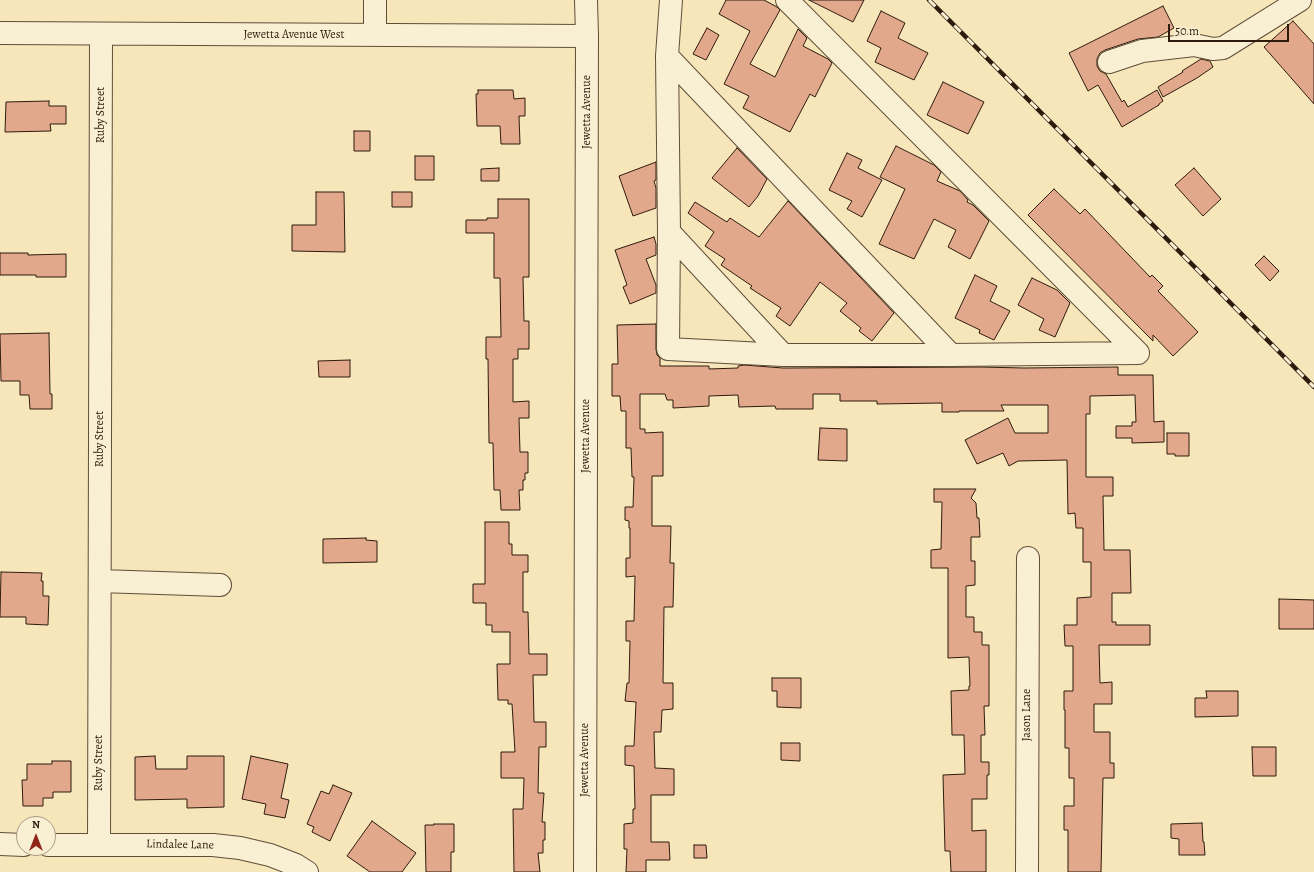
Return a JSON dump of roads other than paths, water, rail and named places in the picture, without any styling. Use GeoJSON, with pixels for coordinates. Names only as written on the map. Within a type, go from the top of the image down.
{"type":"FeatureCollection","features":[{"type":"Feature","properties":{"kind":"street"},"geometry":{"type":"LineString","coordinates":[[375,0],[375,35]]}},
{"type":"Feature","properties":{"kind":"street","name":"Jewetta Avenue"},"geometry":{"type":"LineString","coordinates":[[585,872],[586,0]]}},
{"type":"Feature","properties":{"kind":"street"},"geometry":{"type":"LineString","coordinates":[[671,0],[667,56],[669,232],[668,350],[783,355],[1138,354],[787,0]]}},
{"type":"Feature","properties":{"kind":"street"},"geometry":{"type":"LineString","coordinates":[[1109,62],[1142,51],[1157,49],[1194,45],[1213,49],[1223,48],[1300,0]]}},
{"type":"Feature","properties":{"kind":"street","name":"Jewetta Avenue West"},"geometry":{"type":"LineString","coordinates":[[0,33],[587,36]]}},
{"type":"Feature","properties":{"kind":"street","name":"Ruby Street"},"geometry":{"type":"LineString","coordinates":[[99,845],[101,34]]}},
{"type":"Feature","properties":{"kind":"street"},"geometry":{"type":"LineString","coordinates":[[667,56],[952,355]]}},
{"type":"Feature","properties":{"kind":"street"},"geometry":{"type":"LineString","coordinates":[[669,232],[783,355]]}},
{"type":"Feature","properties":{"kind":"street","name":"Jason Lane"},"geometry":{"type":"LineString","coordinates":[[1027,872],[1028,558]]}},
{"type":"Feature","properties":{"kind":"street"},"geometry":{"type":"LineString","coordinates":[[100,581],[220,585]]}},
{"type":"Feature","properties":{"kind":"street"},"geometry":{"type":"LineString","coordinates":[[0,844],[16,845]]}},
{"type":"Feature","properties":{"kind":"street","name":"Lindalee Lane"},"geometry":{"type":"LineString","coordinates":[[56,845],[212,845],[240,848],[270,855],[307,872]]}},
{"type":"Feature","properties":{"kind":"railway"},"geometry":{"type":"LineString","coordinates":[[929,0],[1314,387]]}}]}
